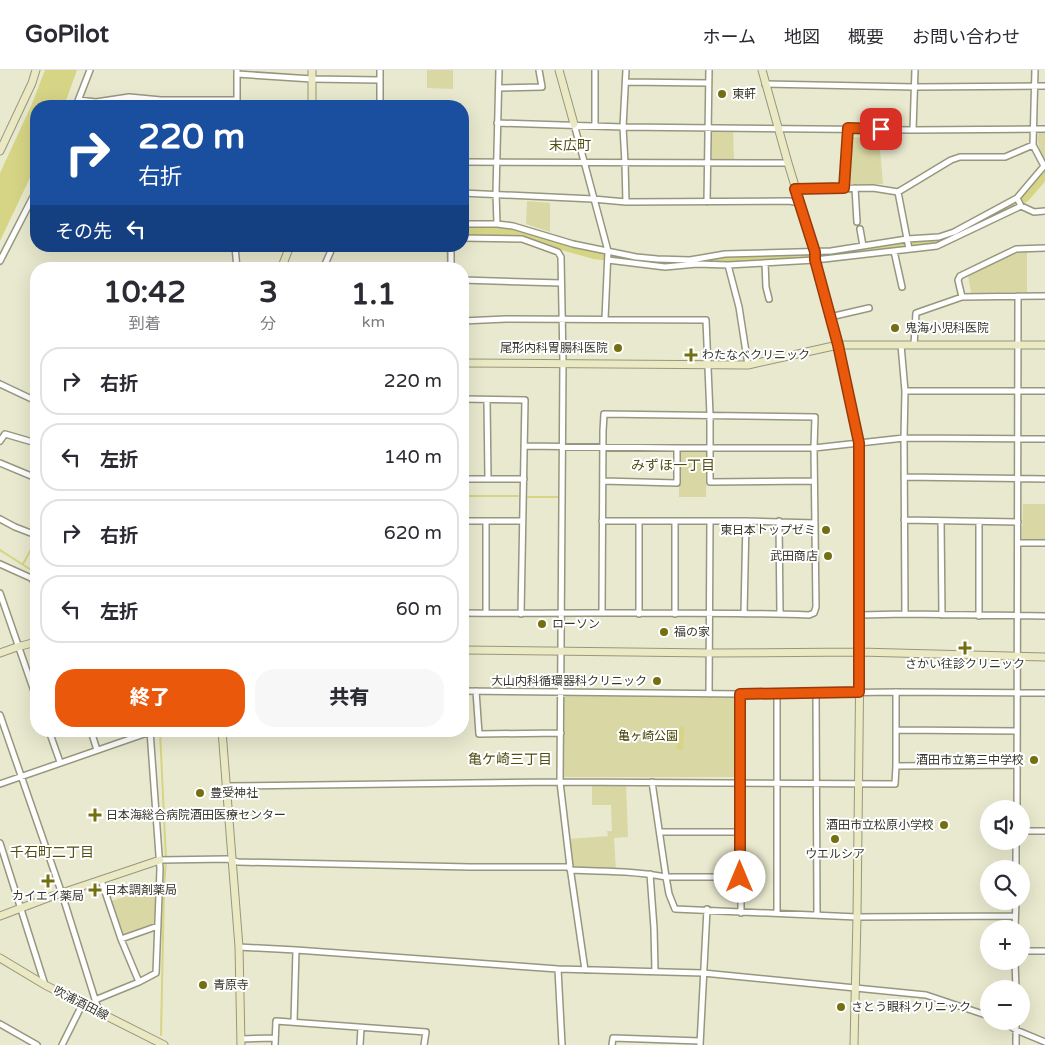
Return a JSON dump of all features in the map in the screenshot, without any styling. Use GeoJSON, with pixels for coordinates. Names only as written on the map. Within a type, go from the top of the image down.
{"type":"FeatureCollection","features":[{"type":"Feature","properties":{"kind":"street"},"geometry":{"type":"LineString","coordinates":[[0,151],[32,83],[36,70]]}},
{"type":"Feature","properties":{"kind":"street"},"geometry":{"type":"LineString","coordinates":[[79,100],[90,70]]}},
{"type":"Feature","properties":{"kind":"street"},"geometry":{"type":"LineString","coordinates":[[312,70],[312,100]]}},
{"type":"Feature","properties":{"kind":"street"},"geometry":{"type":"LineString","coordinates":[[380,70],[380,100]]}},
{"type":"Feature","properties":{"kind":"street"},"geometry":{"type":"LineString","coordinates":[[497,224],[499,70]]}},
{"type":"Feature","properties":{"kind":"street"},"geometry":{"type":"LineString","coordinates":[[498,88],[542,87],[538,70]]}},
{"type":"Feature","properties":{"kind":"street"},"geometry":{"type":"LineString","coordinates":[[559,70],[608,251],[605,319]]}},
{"type":"Feature","properties":{"kind":"street"},"geometry":{"type":"LineString","coordinates":[[595,70],[595,125]]}},
{"type":"Feature","properties":{"kind":"street"},"geometry":{"type":"LineString","coordinates":[[626,70],[623,127],[626,202]]}},
{"type":"Feature","properties":{"kind":"street"},"geometry":{"type":"LineString","coordinates":[[707,202],[706,164],[709,70]]}},
{"type":"Feature","properties":{"kind":"street"},"geometry":{"type":"LineString","coordinates":[[762,70],[795,189],[815,252],[815,260],[838,345],[859,443],[860,652],[854,1045]]}},
{"type":"Feature","properties":{"kind":"street"},"geometry":{"type":"LineString","coordinates":[[913,130],[915,70]]}},
{"type":"Feature","properties":{"kind":"street"},"geometry":{"type":"LineString","coordinates":[[469,224],[513,226],[574,244],[636,257],[690,260],[725,254],[815,252],[907,239],[939,237],[954,232],[1017,198],[1044,166],[1034,145],[1035,70]]}},
{"type":"Feature","properties":{"kind":"street"},"geometry":{"type":"LineString","coordinates":[[237,100],[237,72],[312,79],[379,80]]}},
{"type":"Feature","properties":{"kind":"street"},"geometry":{"type":"LineString","coordinates":[[626,82],[708,83]]}},
{"type":"Feature","properties":{"kind":"street"},"geometry":{"type":"LineString","coordinates":[[766,84],[1045,86]]}},
{"type":"Feature","properties":{"kind":"street"},"geometry":{"type":"LineString","coordinates":[[112,100],[129,96],[147,100]]}},
{"type":"Feature","properties":{"kind":"street"},"geometry":{"type":"LineString","coordinates":[[497,123],[623,127],[707,126],[913,130],[1045,129]]}},
{"type":"Feature","properties":{"kind":"street"},"geometry":{"type":"LineString","coordinates":[[844,188],[848,128]]}},
{"type":"Feature","properties":{"kind":"street"},"geometry":{"type":"LineString","coordinates":[[795,189],[873,188],[898,192],[951,160],[960,157],[1005,157],[1034,145]]}},
{"type":"Feature","properties":{"kind":"street"},"geometry":{"type":"LineString","coordinates":[[469,162],[788,163]]}},
{"type":"Feature","properties":{"kind":"street"},"geometry":{"type":"LineString","coordinates":[[856,188],[857,222]]}},
{"type":"Feature","properties":{"kind":"street"},"geometry":{"type":"LineString","coordinates":[[898,192],[909,249]]}},
{"type":"Feature","properties":{"kind":"street"},"geometry":{"type":"LineString","coordinates":[[469,193],[496,193],[626,202],[789,201],[800,203]]}},
{"type":"Feature","properties":{"kind":"street"},"geometry":{"type":"LineString","coordinates":[[1017,198],[1021,206],[1034,212],[1045,211]]}},
{"type":"Feature","properties":{"kind":"street"},"geometry":{"type":"LineString","coordinates":[[0,261],[30,202]]}},
{"type":"Feature","properties":{"kind":"street"},"geometry":{"type":"LineString","coordinates":[[608,260],[665,267],[697,264],[728,265],[815,260],[937,246],[1021,206]]}},
{"type":"Feature","properties":{"kind":"street"},"geometry":{"type":"LineString","coordinates":[[860,230],[863,246]]}},
{"type":"Feature","properties":{"kind":"street"},"geometry":{"type":"LineString","coordinates":[[469,238],[522,239],[558,252],[561,258],[564,362],[560,782],[585,970]]}},
{"type":"Feature","properties":{"kind":"street"},"geometry":{"type":"LineString","coordinates":[[962,297],[958,280],[960,276],[1016,249],[1045,248]]}},
{"type":"Feature","properties":{"kind":"street"},"geometry":{"type":"LineString","coordinates":[[894,251],[902,287]]}},
{"type":"Feature","properties":{"kind":"street"},"geometry":{"type":"LineString","coordinates":[[765,263],[766,287],[769,299]]}},
{"type":"Feature","properties":{"kind":"street"},"geometry":{"type":"LineString","coordinates":[[728,265],[739,307],[748,364]]}},
{"type":"Feature","properties":{"kind":"street"},"geometry":{"type":"LineString","coordinates":[[469,280],[561,283]]}},
{"type":"Feature","properties":{"kind":"street"},"geometry":{"type":"LineString","coordinates":[[1017,800],[1018,296]]}},
{"type":"Feature","properties":{"kind":"street"},"geometry":{"type":"LineString","coordinates":[[914,345],[916,313],[962,297],[1045,296]]}},
{"type":"Feature","properties":{"kind":"street"},"geometry":{"type":"LineString","coordinates":[[830,317],[869,308]]}},
{"type":"Feature","properties":{"kind":"street"},"geometry":{"type":"LineString","coordinates":[[469,321],[506,319],[706,320],[710,415],[710,482],[814,481]]}},
{"type":"Feature","properties":{"kind":"street"},"geometry":{"type":"LineString","coordinates":[[469,362],[748,364],[838,345],[1045,345]]}},
{"type":"Feature","properties":{"kind":"street"},"geometry":{"type":"LineString","coordinates":[[901,345],[905,391],[905,614]]}},
{"type":"Feature","properties":{"kind":"street"},"geometry":{"type":"LineString","coordinates":[[0,384],[30,398]]}},
{"type":"Feature","properties":{"kind":"street"},"geometry":{"type":"LineString","coordinates":[[905,391],[1045,391]]}},
{"type":"Feature","properties":{"kind":"street"},"geometry":{"type":"LineString","coordinates":[[469,399],[525,400],[521,614]]}},
{"type":"Feature","properties":{"kind":"street"},"geometry":{"type":"LineString","coordinates":[[487,400],[488,479]]}},
{"type":"Feature","properties":{"kind":"street"},"geometry":{"type":"LineString","coordinates":[[469,613],[561,614],[602,612],[809,615],[814,613],[816,607],[815,417],[604,414],[602,612]]}},
{"type":"Feature","properties":{"kind":"street"},"geometry":{"type":"LineString","coordinates":[[0,441],[5,434],[30,441]]}},
{"type":"Feature","properties":{"kind":"street"},"geometry":{"type":"LineString","coordinates":[[524,446],[814,448],[904,438],[1045,439]]}},
{"type":"Feature","properties":{"kind":"street"},"geometry":{"type":"LineString","coordinates":[[603,481],[676,483],[677,448]]}},
{"type":"Feature","properties":{"kind":"street"},"geometry":{"type":"LineString","coordinates":[[0,463],[30,476]]}},
{"type":"Feature","properties":{"kind":"street"},"geometry":{"type":"LineString","coordinates":[[904,478],[1045,479]]}},
{"type":"Feature","properties":{"kind":"street"},"geometry":{"type":"LineString","coordinates":[[469,479],[524,479]]}},
{"type":"Feature","properties":{"kind":"street"},"geometry":{"type":"LineString","coordinates":[[0,518],[30,533]]}},
{"type":"Feature","properties":{"kind":"street"},"geometry":{"type":"LineString","coordinates":[[904,520],[1018,522]]}},
{"type":"Feature","properties":{"kind":"street"},"geometry":{"type":"LineString","coordinates":[[469,521],[522,521]]}},
{"type":"Feature","properties":{"kind":"street"},"geometry":{"type":"LineString","coordinates":[[486,521],[486,613]]}},
{"type":"Feature","properties":{"kind":"street"},"geometry":{"type":"LineString","coordinates":[[602,521],[815,523]]}},
{"type":"Feature","properties":{"kind":"street"},"geometry":{"type":"LineString","coordinates":[[639,521],[639,614]]}},
{"type":"Feature","properties":{"kind":"street"},"geometry":{"type":"LineString","coordinates":[[675,521],[675,614]]}},
{"type":"Feature","properties":{"kind":"street"},"geometry":{"type":"LineString","coordinates":[[709,694],[711,653],[710,521]]}},
{"type":"Feature","properties":{"kind":"street"},"geometry":{"type":"LineString","coordinates":[[744,614],[746,521]]}},
{"type":"Feature","properties":{"kind":"street"},"geometry":{"type":"LineString","coordinates":[[941,521],[942,615]]}},
{"type":"Feature","properties":{"kind":"street"},"geometry":{"type":"LineString","coordinates":[[780,522],[780,614]]}},
{"type":"Feature","properties":{"kind":"street"},"geometry":{"type":"LineString","coordinates":[[979,522],[979,616]]}},
{"type":"Feature","properties":{"kind":"street"},"geometry":{"type":"LineString","coordinates":[[1018,543],[1045,543]]}},
{"type":"Feature","properties":{"kind":"street"},"geometry":{"type":"LineString","coordinates":[[0,564],[30,578]]}},
{"type":"Feature","properties":{"kind":"street"},"geometry":{"type":"LineString","coordinates":[[0,593],[30,682]]}},
{"type":"Feature","properties":{"kind":"street"},"geometry":{"type":"LineString","coordinates":[[860,615],[1045,616]]}},
{"type":"Feature","properties":{"kind":"street"},"geometry":{"type":"LineString","coordinates":[[0,653],[30,643]]}},
{"type":"Feature","properties":{"kind":"street"},"geometry":{"type":"LineString","coordinates":[[469,650],[711,653],[860,652],[1045,657]]}},
{"type":"Feature","properties":{"kind":"street"},"geometry":{"type":"LineString","coordinates":[[469,690],[709,694],[896,692],[1045,694]]}},
{"type":"Feature","properties":{"kind":"street"},"geometry":{"type":"LineString","coordinates":[[476,691],[479,734],[561,733]]}},
{"type":"Feature","properties":{"kind":"street"},"geometry":{"type":"LineString","coordinates":[[226,786],[560,782],[895,784],[896,692]]}},
{"type":"Feature","properties":{"kind":"street"},"geometry":{"type":"LineString","coordinates":[[816,693],[817,915]]}},
{"type":"Feature","properties":{"kind":"street"},"geometry":{"type":"LineString","coordinates":[[740,694],[741,913]]}},
{"type":"Feature","properties":{"kind":"street"},"geometry":{"type":"LineString","coordinates":[[777,694],[777,913]]}},
{"type":"Feature","properties":{"kind":"street"},"geometry":{"type":"LineString","coordinates":[[0,715],[62,894],[99,1013]]}},
{"type":"Feature","properties":{"kind":"street"},"geometry":{"type":"LineString","coordinates":[[896,730],[1018,730]]}},
{"type":"Feature","properties":{"kind":"street"},"geometry":{"type":"LineString","coordinates":[[51,737],[60,762]]}},
{"type":"Feature","properties":{"kind":"street"},"geometry":{"type":"LineString","coordinates":[[93,737],[97,750]]}},
{"type":"Feature","properties":{"kind":"street"},"geometry":{"type":"LineString","coordinates":[[0,784],[135,737]]}},
{"type":"Feature","properties":{"kind":"street"},"geometry":{"type":"LineString","coordinates":[[95,1000],[156,973],[160,860],[150,737]]}},
{"type":"Feature","properties":{"kind":"street"},"geometry":{"type":"LineString","coordinates":[[222,737],[239,947],[241,1042],[274,1038]]}},
{"type":"Feature","properties":{"kind":"street"},"geometry":{"type":"LineString","coordinates":[[896,766],[1017,765]]}},
{"type":"Feature","properties":{"kind":"street"},"geometry":{"type":"LineString","coordinates":[[652,782],[669,894],[675,909],[857,917],[1016,916]]}},
{"type":"Feature","properties":{"kind":"street"},"geometry":{"type":"LineString","coordinates":[[1030,831],[1045,832]]}},
{"type":"Feature","properties":{"kind":"street"},"geometry":{"type":"LineString","coordinates":[[660,832],[740,832]]}},
{"type":"Feature","properties":{"kind":"street"},"geometry":{"type":"LineString","coordinates":[[0,843],[45,985]]}},
{"type":"Feature","properties":{"kind":"street"},"geometry":{"type":"LineString","coordinates":[[0,916],[160,860],[570,868],[666,877],[740,877]]}},
{"type":"Feature","properties":{"kind":"street"},"geometry":{"type":"LineString","coordinates":[[650,874],[655,972]]}},
{"type":"Feature","properties":{"kind":"street"},"geometry":{"type":"LineString","coordinates":[[101,880],[121,940],[139,982]]}},
{"type":"Feature","properties":{"kind":"street"},"geometry":{"type":"LineString","coordinates":[[612,1045],[613,1038],[700,1043],[706,910]]}},
{"type":"Feature","properties":{"kind":"street"},"geometry":{"type":"LineString","coordinates":[[1016,910],[1016,920]]}},
{"type":"Feature","properties":{"kind":"street"},"geometry":{"type":"LineString","coordinates":[[121,940],[158,926]]}},
{"type":"Feature","properties":{"kind":"street"},"geometry":{"type":"LineString","coordinates":[[239,947],[558,969],[703,972],[926,995],[980,1013]]}},
{"type":"Feature","properties":{"kind":"street"},"geometry":{"type":"LineString","coordinates":[[294,1022],[296,950]]}},
{"type":"Feature","properties":{"kind":"street"},"geometry":{"type":"LineString","coordinates":[[1030,950],[1045,951]]}},
{"type":"Feature","properties":{"kind":"street","name":"吹浦酒田線"},"geometry":{"type":"LineString","coordinates":[[0,958],[45,985],[160,1044]]}},
{"type":"Feature","properties":{"kind":"street"},"geometry":{"type":"LineString","coordinates":[[558,969],[562,1045]]}},
{"type":"Feature","properties":{"kind":"street"},"geometry":{"type":"LineString","coordinates":[[62,1045],[83,1003]]}},
{"type":"Feature","properties":{"kind":"street"},"geometry":{"type":"LineString","coordinates":[[274,1045],[276,1022],[294,1022],[426,1032],[424,1045]]}},
{"type":"Feature","properties":{"kind":"street"},"geometry":{"type":"LineString","coordinates":[[0,1024],[37,1045]]}},
{"type":"Feature","properties":{"kind":"street"},"geometry":{"type":"LineString","coordinates":[[360,1045],[361,1028]]}},
{"type":"Feature","properties":{"kind":"street"},"geometry":{"type":"LineString","coordinates":[[1016,1045],[1016,1030],[1045,1042]]}},
{"type":"Feature","properties":{"kind":"green space"},"geometry":{"type":"Polygon","coordinates":[[[427,70],[453,70],[453,89],[427,88],[427,70]]]}},
{"type":"Feature","properties":{"kind":"green space"},"geometry":{"type":"Polygon","coordinates":[[[733,128],[734,161],[712,161],[711,129],[733,128]]]}},
{"type":"Feature","properties":{"kind":"green space"},"geometry":{"type":"Polygon","coordinates":[[[1040,131],[1045,131],[1045,160],[1038,142],[1040,131]]]}},
{"type":"Feature","properties":{"kind":"green space"},"geometry":{"type":"Polygon","coordinates":[[[849,137],[879,138],[883,184],[848,184],[849,137]]]}},
{"type":"Feature","properties":{"kind":"green space"},"geometry":{"type":"Polygon","coordinates":[[[527,201],[550,203],[550,232],[526,224],[527,201]]]}},
{"type":"Feature","properties":{"kind":"green space"},"geometry":{"type":"Polygon","coordinates":[[[1016,252],[1027,252],[1027,292],[971,293],[968,275],[1016,252]]]}},
{"type":"Feature","properties":{"kind":"green space"},"geometry":{"type":"Polygon","coordinates":[[[679,451],[707,451],[706,497],[679,497],[679,451]]]}},
{"type":"Feature","properties":{"kind":"green space"},"geometry":{"type":"Polygon","coordinates":[[[1023,504],[1045,504],[1045,540],[1022,540],[1023,504]]]}},
{"type":"Feature","properties":{"kind":"green space","name":"亀ヶ崎公園"},"geometry":{"type":"Polygon","coordinates":[[[563,693],[734,694],[734,777],[562,777],[563,693]]]}},
{"type":"Feature","properties":{"kind":"green space"},"geometry":{"type":"Polygon","coordinates":[[[626,783],[628,837],[614,838],[616,870],[573,869],[569,839],[608,836],[607,831],[612,831],[611,805],[592,805],[592,784],[626,783]]]}},
{"type":"Feature","properties":{"kind":"green space"},"geometry":{"type":"Polygon","coordinates":[[[157,886],[156,924],[123,935],[111,901],[157,886]]]}},
{"type":"Feature","properties":{"kind":"shaded area"},"geometry":{"type":"Polygon","coordinates":[[[45,70],[77,70],[66,100],[33,100],[45,70]]]}},
{"type":"Feature","properties":{"kind":"shaded area"},"geometry":{"type":"Polygon","coordinates":[[[30,108],[30,178],[0,241],[0,173],[30,108]]]}},
{"type":"Feature","properties":{"kind":"shaded area"},"geometry":{"type":"Polygon","coordinates":[[[682,726],[684,730],[683,750],[676,749],[678,728],[682,726]]]}},
{"type":"Feature","properties":{"kind":"waterway"},"geometry":{"type":"LineString","coordinates":[[469,232],[523,234],[594,254],[670,262],[828,256],[950,237],[1025,197],[1045,174]]}},
{"type":"Feature","properties":{"kind":"waterway"},"geometry":{"type":"LineString","coordinates":[[447,252],[448,262]]}},
{"type":"Feature","properties":{"kind":"waterway"},"geometry":{"type":"LineString","coordinates":[[469,496],[518,496]]}},
{"type":"Feature","properties":{"kind":"waterway"},"geometry":{"type":"LineString","coordinates":[[528,497],[558,497]]}},
{"type":"Feature","properties":{"kind":"waterway"},"geometry":{"type":"LineString","coordinates":[[0,550],[30,569]]}},
{"type":"Feature","properties":{"kind":"waterway"},"geometry":{"type":"LineString","coordinates":[[23,564],[30,551]]}},
{"type":"Feature","properties":{"kind":"waterway"},"geometry":{"type":"LineString","coordinates":[[160,737],[166,860],[161,1035]]}},
{"type":"Feature","properties":{"kind":"place","name":"東軒"},"geometry":{"type":"Point","coordinates":[722,94]}},
{"type":"Feature","properties":{"kind":"place","name":"鬼海小児科医院"},"geometry":{"type":"Point","coordinates":[895,328]}},
{"type":"Feature","properties":{"kind":"place","name":"尾形内科胃腸科医院"},"geometry":{"type":"Point","coordinates":[618,348]}},
{"type":"Feature","properties":{"kind":"place","name":"わたなべクリニック"},"geometry":{"type":"Point","coordinates":[691,355]}},
{"type":"Feature","properties":{"kind":"place","name":"東日本トップゼミ"},"geometry":{"type":"Point","coordinates":[826,530]}},
{"type":"Feature","properties":{"kind":"place","name":"武田商店"},"geometry":{"type":"Point","coordinates":[828,556]}},
{"type":"Feature","properties":{"kind":"place","name":"ローソン"},"geometry":{"type":"Point","coordinates":[542,624]}},
{"type":"Feature","properties":{"kind":"place","name":"福の家"},"geometry":{"type":"Point","coordinates":[664,632]}},
{"type":"Feature","properties":{"kind":"place","name":"さかい往診クリニック"},"geometry":{"type":"Point","coordinates":[965,648]}},
{"type":"Feature","properties":{"kind":"place","name":"大山内科循環器科クリニック"},"geometry":{"type":"Point","coordinates":[657,681]}},
{"type":"Feature","properties":{"kind":"place","name":"酒田市立第三中学校"},"geometry":{"type":"Point","coordinates":[1034,760]}},
{"type":"Feature","properties":{"kind":"place","name":"豊受神社"},"geometry":{"type":"Point","coordinates":[200,793]}},
{"type":"Feature","properties":{"kind":"place","name":"日本海総合病院酒田医療センター"},"geometry":{"type":"Point","coordinates":[95,815]}},
{"type":"Feature","properties":{"kind":"place","name":"酒田市立松原小学校"},"geometry":{"type":"Point","coordinates":[944,825]}},
{"type":"Feature","properties":{"kind":"place","name":"ウエルシア"},"geometry":{"type":"Point","coordinates":[835,839]}},
{"type":"Feature","properties":{"kind":"place","name":"カイエイ薬局"},"geometry":{"type":"Point","coordinates":[48,881]}},
{"type":"Feature","properties":{"kind":"place","name":"日本調剤薬局"},"geometry":{"type":"Point","coordinates":[95,890]}},
{"type":"Feature","properties":{"kind":"place","name":"青原寺"},"geometry":{"type":"Point","coordinates":[203,985]}},
{"type":"Feature","properties":{"kind":"place","name":"さとう眼科クリニック"},"geometry":{"type":"Point","coordinates":[841,1007]}},
{"type":"Feature","properties":{"kind":"district","name":"末広町"},"geometry":{"type":"Point","coordinates":[570,145]}},
{"type":"Feature","properties":{"kind":"district","name":"みずほ一丁目"},"geometry":{"type":"Point","coordinates":[673,465]}},
{"type":"Feature","properties":{"kind":"district","name":"亀ケ崎三丁目"},"geometry":{"type":"Point","coordinates":[510,759]}},
{"type":"Feature","properties":{"kind":"district","name":"千石町二丁目"},"geometry":{"type":"Point","coordinates":[52,852]}},
{"type":"Feature","properties":{"kind":"route"},"geometry":{"type":"LineString","coordinates":[[740,877],[740,694],[859,692],[859,443],[838,345],[815,260],[815,252],[795,189],[844,188],[848,128],[881,129]]}}]}
